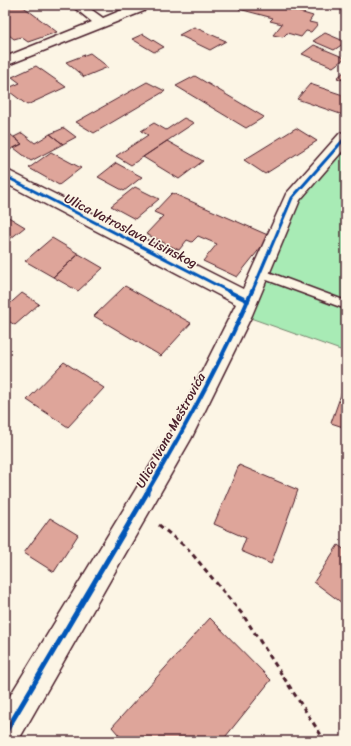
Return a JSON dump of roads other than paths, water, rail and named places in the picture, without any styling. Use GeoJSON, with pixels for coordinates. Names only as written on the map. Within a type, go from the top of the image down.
{"type":"FeatureCollection","features":[{"type":"Feature","properties":{"kind":"street"},"geometry":{"type":"LineString","coordinates":[[77,5],[102,23]]}},
{"type":"Feature","properties":{"kind":"street"},"geometry":{"type":"LineString","coordinates":[[5,62],[140,8]]}},
{"type":"Feature","properties":{"kind":"street","name":"Ulica Ivana Meštrovića"},"geometry":{"type":"LineString","coordinates":[[5,733],[183,432],[248,302],[292,198],[346,138]]}},
{"type":"Feature","properties":{"kind":"street","name":"Ulica Vatroslava Lisinskog"},"geometry":{"type":"LineString","coordinates":[[5,176],[248,302]]}},
{"type":"Feature","properties":{"kind":"lane"},"geometry":{"type":"LineString","coordinates":[[260,273],[346,305]]}}]}
